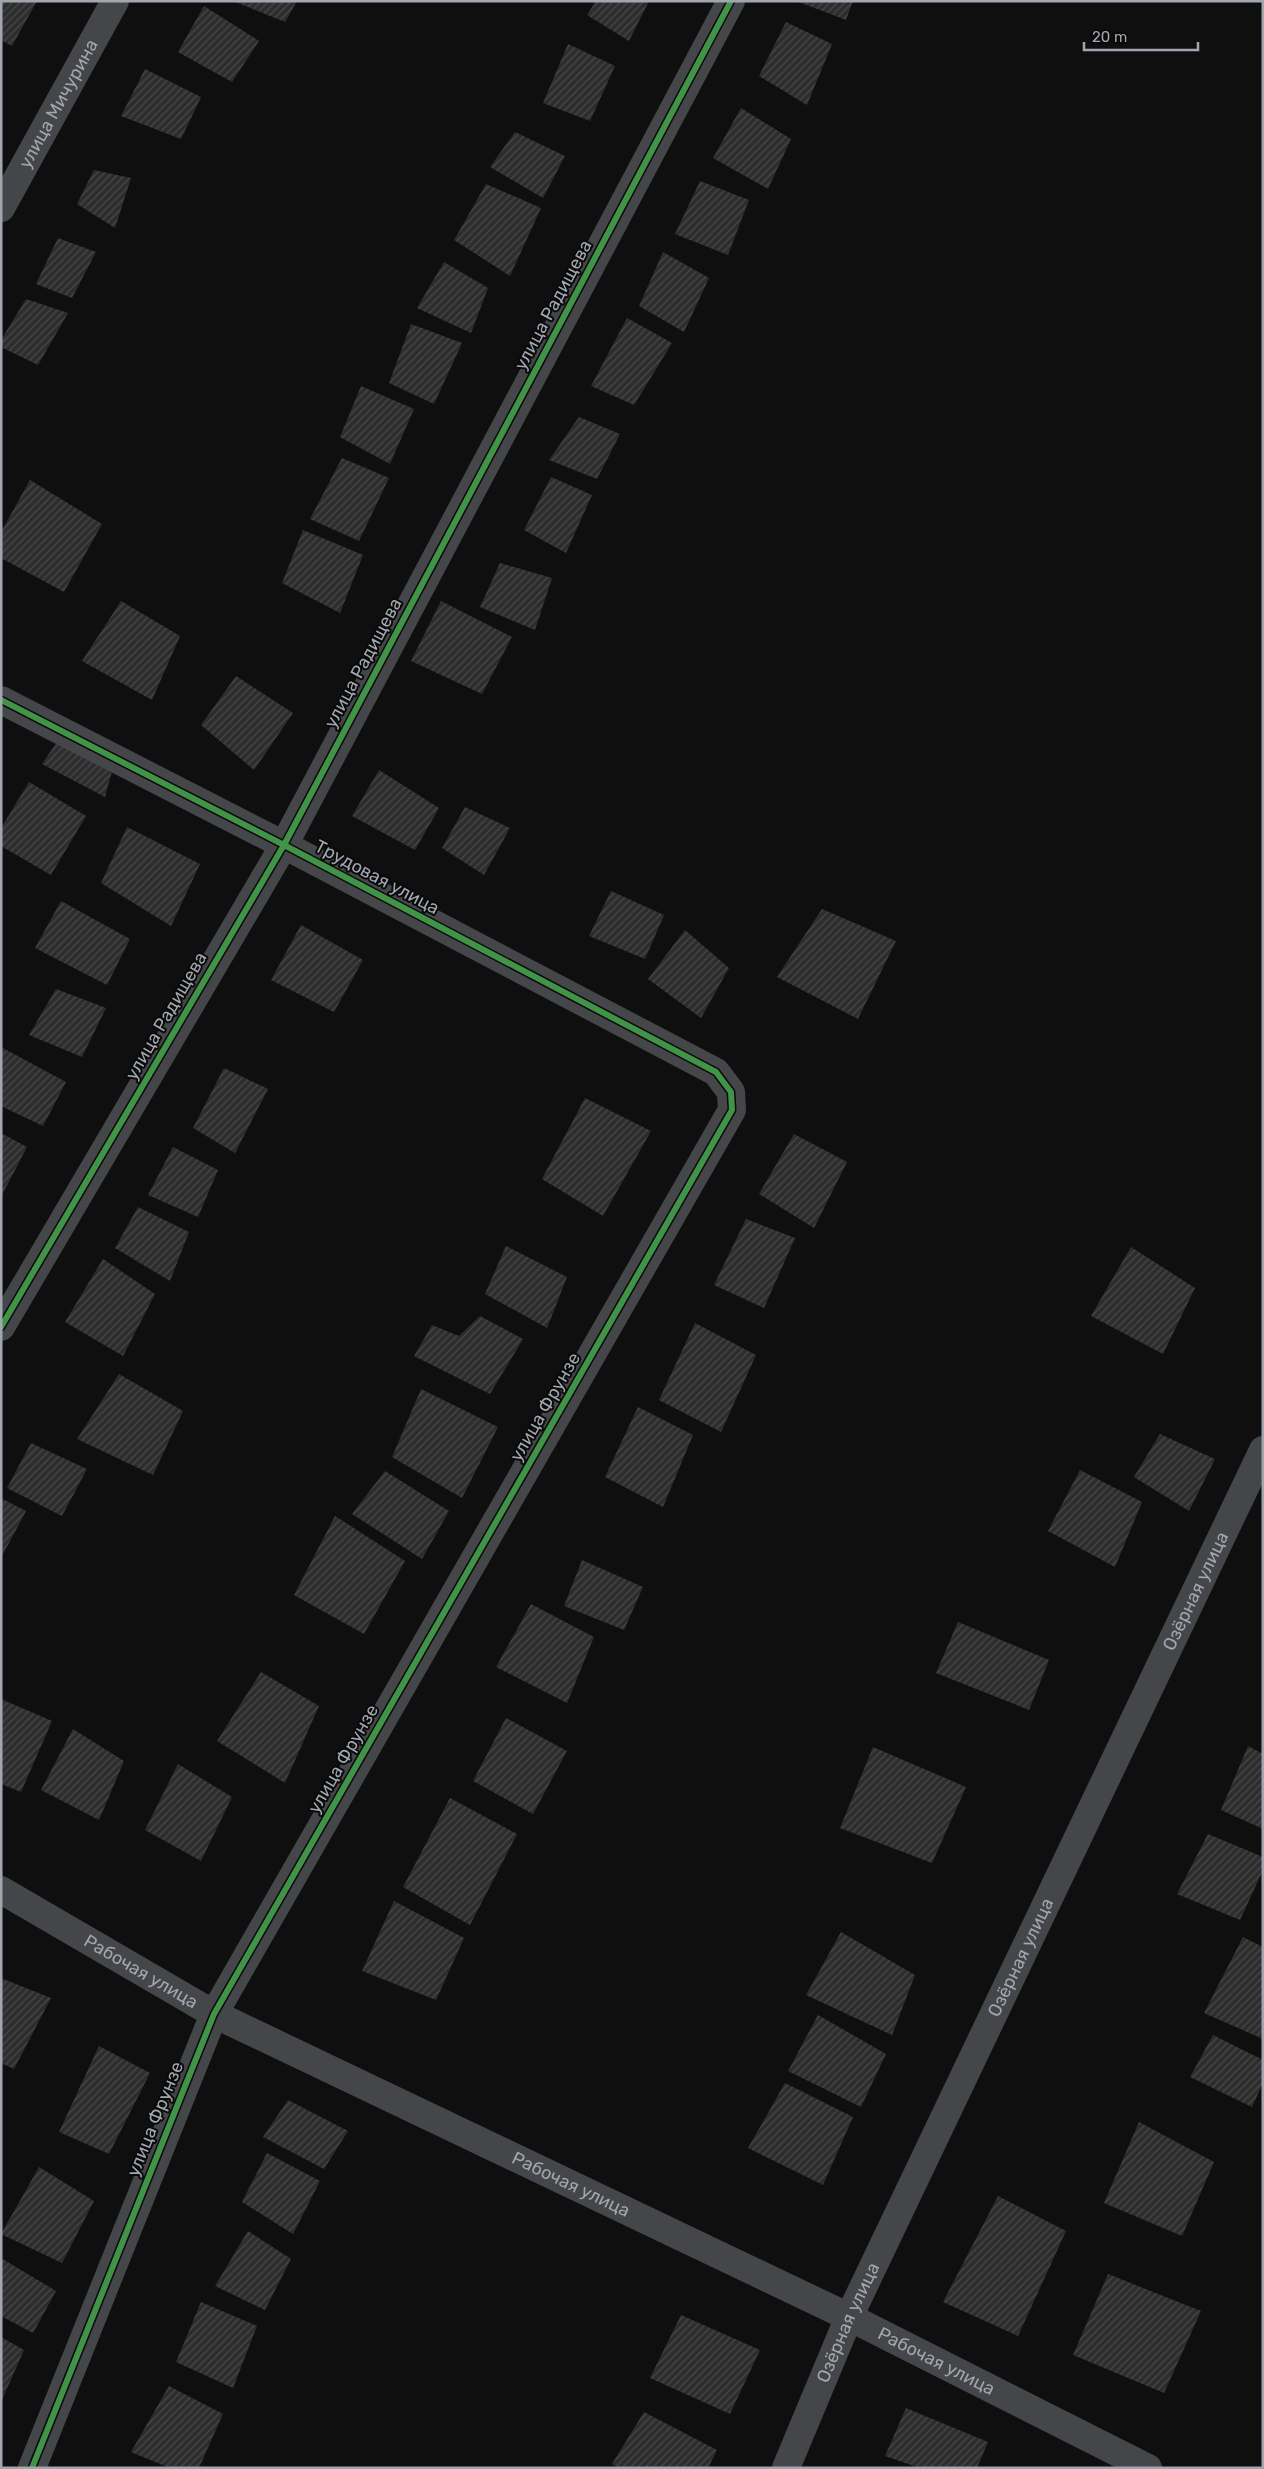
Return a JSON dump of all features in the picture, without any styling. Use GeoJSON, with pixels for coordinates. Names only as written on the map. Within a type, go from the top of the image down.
{"type":"FeatureCollection","features":[{"type":"Feature","properties":{"kind":"street","name":"улица Мичурина"},"geometry":{"type":"LineString","coordinates":[[1,208],[115,1]]}},
{"type":"Feature","properties":{"kind":"street","name":"улица Радищева"},"geometry":{"type":"LineString","coordinates":[[1,1327],[284,844],[731,1]]}},
{"type":"Feature","properties":{"kind":"street","name":"Трудовая улица"},"geometry":{"type":"LineString","coordinates":[[1,700],[284,844],[716,1072],[731,1092]]}},
{"type":"Feature","properties":{"kind":"street","name":"улица Фрунзе"},"geometry":{"type":"LineString","coordinates":[[32,2468],[214,2014],[732,1110],[731,1092]]}},
{"type":"Feature","properties":{"kind":"street","name":"Озёрная улица"},"geometry":{"type":"LineString","coordinates":[[786,2468],[849,2317],[1263,1450]]}},
{"type":"Feature","properties":{"kind":"street","name":"Рабочая улица"},"geometry":{"type":"LineString","coordinates":[[1,1890],[214,2014],[849,2317],[1148,2468]]}},
{"type":"Feature","properties":{"kind":"building"},"geometry":{"type":"Polygon","coordinates":[[[1,1],[37,1],[12,46],[1,40],[1,1]]]}},
{"type":"Feature","properties":{"kind":"building"},"geometry":{"type":"Polygon","coordinates":[[[233,1],[297,1],[285,22],[233,1]]]}},
{"type":"Feature","properties":{"kind":"building"},"geometry":{"type":"Polygon","coordinates":[[[596,1],[649,1],[629,41],[587,15],[596,1]]]}},
{"type":"Feature","properties":{"kind":"building"},"geometry":{"type":"Polygon","coordinates":[[[796,1],[853,1],[846,20],[796,1]]]}},
{"type":"Feature","properties":{"kind":"building"},"geometry":{"type":"Polygon","coordinates":[[[204,6],[259,41],[232,82],[178,52],[204,6]]]}},
{"type":"Feature","properties":{"kind":"building"},"geometry":{"type":"Polygon","coordinates":[[[786,22],[832,44],[807,105],[759,76],[786,22]]]}},
{"type":"Feature","properties":{"kind":"building"},"geometry":{"type":"Polygon","coordinates":[[[568,44],[615,66],[590,121],[543,103],[568,44]]]}},
{"type":"Feature","properties":{"kind":"building"},"geometry":{"type":"Polygon","coordinates":[[[145,69],[201,97],[181,139],[121,116],[145,69]]]}},
{"type":"Feature","properties":{"kind":"building"},"geometry":{"type":"Polygon","coordinates":[[[741,108],[791,139],[768,189],[713,158],[741,108]]]}},
{"type":"Feature","properties":{"kind":"building"},"geometry":{"type":"Polygon","coordinates":[[[515,132],[565,156],[543,198],[490,167],[515,132]]]}},
{"type":"Feature","properties":{"kind":"building"},"geometry":{"type":"Polygon","coordinates":[[[94,170],[131,178],[115,228],[77,204],[94,170]]]}},
{"type":"Feature","properties":{"kind":"building"},"geometry":{"type":"Polygon","coordinates":[[[700,181],[749,200],[728,255],[675,234],[700,181]]]}},
{"type":"Feature","properties":{"kind":"building"},"geometry":{"type":"Polygon","coordinates":[[[486,184],[541,208],[510,276],[454,240],[486,184]]]}},
{"type":"Feature","properties":{"kind":"building"},"geometry":{"type":"Polygon","coordinates":[[[58,238],[96,252],[72,298],[36,284],[58,238]]]}},
{"type":"Feature","properties":{"kind":"building"},"geometry":{"type":"Polygon","coordinates":[[[663,252],[709,278],[684,332],[639,306],[663,252]]]}},
{"type":"Feature","properties":{"kind":"building"},"geometry":{"type":"Polygon","coordinates":[[[444,262],[488,288],[471,333],[417,308],[444,262]]]}},
{"type":"Feature","properties":{"kind":"building"},"geometry":{"type":"Polygon","coordinates":[[[26,299],[68,313],[38,365],[1,347],[1,340],[26,299]]]}},
{"type":"Feature","properties":{"kind":"building"},"geometry":{"type":"Polygon","coordinates":[[[627,318],[672,343],[634,405],[591,386],[627,318]]]}},
{"type":"Feature","properties":{"kind":"building"},"geometry":{"type":"Polygon","coordinates":[[[411,324],[462,343],[434,404],[389,383],[411,324]]]}},
{"type":"Feature","properties":{"kind":"building"},"geometry":{"type":"Polygon","coordinates":[[[361,386],[414,409],[390,464],[340,437],[361,386]]]}},
{"type":"Feature","properties":{"kind":"building"},"geometry":{"type":"Polygon","coordinates":[[[579,417],[620,434],[597,479],[549,460],[579,417]]]}},
{"type":"Feature","properties":{"kind":"building"},"geometry":{"type":"Polygon","coordinates":[[[342,458],[389,478],[359,541],[310,519],[342,458]]]}},
{"type":"Feature","properties":{"kind":"building"},"geometry":{"type":"Polygon","coordinates":[[[551,477],[592,495],[566,553],[524,530],[551,477]]]}},
{"type":"Feature","properties":{"kind":"building"},"geometry":{"type":"Polygon","coordinates":[[[30,480],[102,524],[64,592],[1,558],[1,532],[30,480]]]}},
{"type":"Feature","properties":{"kind":"building"},"geometry":{"type":"Polygon","coordinates":[[[303,530],[363,555],[340,613],[282,583],[303,530]]]}},
{"type":"Feature","properties":{"kind":"building"},"geometry":{"type":"Polygon","coordinates":[[[500,563],[552,578],[535,630],[480,607],[500,563]]]}},
{"type":"Feature","properties":{"kind":"building"},"geometry":{"type":"Polygon","coordinates":[[[121,601],[180,636],[152,700],[82,661],[121,601]]]}},
{"type":"Feature","properties":{"kind":"building"},"geometry":{"type":"Polygon","coordinates":[[[441,601],[512,637],[482,694],[411,661],[441,601]]]}},
{"type":"Feature","properties":{"kind":"building"},"geometry":{"type":"Polygon","coordinates":[[[236,676],[293,713],[254,770],[201,725],[236,676]]]}},
{"type":"Feature","properties":{"kind":"building"},"geometry":{"type":"Polygon","coordinates":[[[59,739],[112,771],[105,797],[42,764],[59,739]]]}},
{"type":"Feature","properties":{"kind":"building"},"geometry":{"type":"Polygon","coordinates":[[[379,770],[439,808],[415,850],[352,816],[379,770]]]}},
{"type":"Feature","properties":{"kind":"building"},"geometry":{"type":"Polygon","coordinates":[[[29,782],[86,816],[51,875],[1,846],[1,828],[29,782]]]}},
{"type":"Feature","properties":{"kind":"building"},"geometry":{"type":"Polygon","coordinates":[[[465,807],[510,828],[484,875],[442,848],[465,807]]]}},
{"type":"Feature","properties":{"kind":"building"},"geometry":{"type":"Polygon","coordinates":[[[127,827],[200,864],[171,926],[101,883],[127,827]]]}},
{"type":"Feature","properties":{"kind":"building"},"geometry":{"type":"Polygon","coordinates":[[[611,891],[664,915],[645,959],[589,936],[611,891]]]}},
{"type":"Feature","properties":{"kind":"building"},"geometry":{"type":"Polygon","coordinates":[[[61,901],[130,939],[107,985],[35,948],[61,901]]]}},
{"type":"Feature","properties":{"kind":"building"},"geometry":{"type":"Polygon","coordinates":[[[822,909],[896,941],[858,1019],[777,977],[822,909]]]}},
{"type":"Feature","properties":{"kind":"building"},"geometry":{"type":"Polygon","coordinates":[[[301,925],[363,960],[334,1012],[271,980],[301,925]]]}},
{"type":"Feature","properties":{"kind":"building"},"geometry":{"type":"Polygon","coordinates":[[[685,930],[729,968],[701,1018],[648,979],[685,930]]]}},
{"type":"Feature","properties":{"kind":"building"},"geometry":{"type":"Polygon","coordinates":[[[56,989],[106,1008],[82,1057],[29,1035],[56,989]]]}},
{"type":"Feature","properties":{"kind":"building"},"geometry":{"type":"Polygon","coordinates":[[[1,1047],[66,1082],[43,1126],[1,1106],[1,1047]]]}},
{"type":"Feature","properties":{"kind":"building"},"geometry":{"type":"Polygon","coordinates":[[[224,1068],[268,1089],[235,1153],[193,1128],[224,1068]]]}},
{"type":"Feature","properties":{"kind":"building"},"geometry":{"type":"Polygon","coordinates":[[[585,1098],[651,1131],[603,1216],[542,1179],[585,1098]]]}},
{"type":"Feature","properties":{"kind":"building"},"geometry":{"type":"Polygon","coordinates":[[[1,1133],[27,1147],[1,1197],[1,1133]]]}},
{"type":"Feature","properties":{"kind":"building"},"geometry":{"type":"Polygon","coordinates":[[[794,1134],[847,1162],[814,1228],[759,1194],[794,1134]]]}},
{"type":"Feature","properties":{"kind":"building"},"geometry":{"type":"Polygon","coordinates":[[[173,1147],[218,1170],[198,1217],[148,1195],[173,1147]]]}},
{"type":"Feature","properties":{"kind":"building"},"geometry":{"type":"Polygon","coordinates":[[[138,1207],[189,1232],[170,1281],[115,1248],[138,1207]]]}},
{"type":"Feature","properties":{"kind":"building"},"geometry":{"type":"Polygon","coordinates":[[[746,1219],[795,1238],[764,1308],[714,1285],[746,1219]]]}},
{"type":"Feature","properties":{"kind":"building"},"geometry":{"type":"Polygon","coordinates":[[[506,1246],[567,1277],[547,1328],[485,1294],[506,1246]]]}},
{"type":"Feature","properties":{"kind":"building"},"geometry":{"type":"Polygon","coordinates":[[[1131,1247],[1195,1288],[1163,1354],[1091,1316],[1131,1247]]]}},
{"type":"Feature","properties":{"kind":"building"},"geometry":{"type":"Polygon","coordinates":[[[103,1259],[155,1294],[123,1356],[65,1322],[103,1259]]]}},
{"type":"Feature","properties":{"kind":"building"},"geometry":{"type":"Polygon","coordinates":[[[480,1316],[523,1339],[490,1394],[414,1356],[432,1325],[459,1336],[480,1316]]]}},
{"type":"Feature","properties":{"kind":"building"},"geometry":{"type":"Polygon","coordinates":[[[695,1323],[756,1355],[721,1432],[659,1400],[695,1323]]]}},
{"type":"Feature","properties":{"kind":"building"},"geometry":{"type":"Polygon","coordinates":[[[119,1374],[183,1411],[153,1475],[77,1439],[119,1374]]]}},
{"type":"Feature","properties":{"kind":"building"},"geometry":{"type":"Polygon","coordinates":[[[421,1389],[498,1427],[462,1498],[392,1457],[421,1389]]]}},
{"type":"Feature","properties":{"kind":"building"},"geometry":{"type":"Polygon","coordinates":[[[638,1407],[693,1435],[663,1507],[605,1477],[638,1407]]]}},
{"type":"Feature","properties":{"kind":"building"},"geometry":{"type":"Polygon","coordinates":[[[1160,1434],[1215,1459],[1189,1511],[1134,1477],[1160,1434]]]}},
{"type":"Feature","properties":{"kind":"building"},"geometry":{"type":"Polygon","coordinates":[[[31,1443],[87,1469],[62,1516],[7,1488],[31,1443]]]}},
{"type":"Feature","properties":{"kind":"building"},"geometry":{"type":"Polygon","coordinates":[[[1080,1470],[1142,1502],[1115,1567],[1048,1531],[1080,1470]]]}},
{"type":"Feature","properties":{"kind":"building"},"geometry":{"type":"Polygon","coordinates":[[[385,1471],[449,1511],[422,1559],[352,1514],[385,1471]]]}},
{"type":"Feature","properties":{"kind":"building"},"geometry":{"type":"Polygon","coordinates":[[[1,1498],[26,1511],[1,1558],[1,1498]]]}},
{"type":"Feature","properties":{"kind":"building"},"geometry":{"type":"Polygon","coordinates":[[[335,1516],[405,1561],[364,1634],[294,1595],[335,1516]]]}},
{"type":"Feature","properties":{"kind":"building"},"geometry":{"type":"Polygon","coordinates":[[[582,1560],[643,1587],[624,1630],[564,1606],[582,1560]]]}},
{"type":"Feature","properties":{"kind":"building"},"geometry":{"type":"Polygon","coordinates":[[[531,1604],[594,1637],[567,1703],[496,1667],[531,1604]]]}},
{"type":"Feature","properties":{"kind":"building"},"geometry":{"type":"Polygon","coordinates":[[[958,1622],[1049,1660],[1029,1710],[936,1673],[958,1622]]]}},
{"type":"Feature","properties":{"kind":"building"},"geometry":{"type":"Polygon","coordinates":[[[261,1672],[319,1706],[285,1783],[217,1741],[261,1672]]]}},
{"type":"Feature","properties":{"kind":"building"},"geometry":{"type":"Polygon","coordinates":[[[1,1699],[52,1721],[21,1792],[1,1784],[1,1699]]]}},
{"type":"Feature","properties":{"kind":"building"},"geometry":{"type":"Polygon","coordinates":[[[506,1718],[567,1751],[533,1814],[473,1781],[506,1718]]]}},
{"type":"Feature","properties":{"kind":"building"},"geometry":{"type":"Polygon","coordinates":[[[73,1729],[124,1761],[99,1820],[41,1790],[73,1729]]]}},
{"type":"Feature","properties":{"kind":"building"},"geometry":{"type":"Polygon","coordinates":[[[1248,1746],[1263,1754],[1263,1829],[1221,1810],[1248,1746]]]}},
{"type":"Feature","properties":{"kind":"building"},"geometry":{"type":"Polygon","coordinates":[[[873,1747],[966,1787],[932,1863],[840,1828],[873,1747]]]}},
{"type":"Feature","properties":{"kind":"building"},"geometry":{"type":"Polygon","coordinates":[[[178,1764],[232,1797],[201,1861],[145,1830],[178,1764]]]}},
{"type":"Feature","properties":{"kind":"building"},"geometry":{"type":"Polygon","coordinates":[[[450,1798],[517,1834],[470,1925],[403,1887],[450,1798]]]}},
{"type":"Feature","properties":{"kind":"building"},"geometry":{"type":"Polygon","coordinates":[[[1208,1834],[1263,1857],[1263,1870],[1240,1920],[1177,1894],[1208,1834]]]}},
{"type":"Feature","properties":{"kind":"building"},"geometry":{"type":"Polygon","coordinates":[[[394,1901],[464,1938],[436,2000],[362,1971],[394,1901]]]}},
{"type":"Feature","properties":{"kind":"building"},"geometry":{"type":"Polygon","coordinates":[[[841,1932],[915,1975],[892,2035],[806,1995],[841,1932]]]}},
{"type":"Feature","properties":{"kind":"building"},"geometry":{"type":"Polygon","coordinates":[[[1243,1937],[1263,1947],[1263,2039],[1204,2013],[1243,1937]]]}},
{"type":"Feature","properties":{"kind":"building"},"geometry":{"type":"Polygon","coordinates":[[[1,1978],[51,1998],[14,2069],[1,2063],[1,1978]]]}},
{"type":"Feature","properties":{"kind":"building"},"geometry":{"type":"Polygon","coordinates":[[[818,2015],[886,2054],[861,2107],[788,2071],[818,2015]]]}},
{"type":"Feature","properties":{"kind":"building"},"geometry":{"type":"Polygon","coordinates":[[[1213,2035],[1263,2060],[1263,2083],[1252,2107],[1190,2077],[1213,2035]]]}},
{"type":"Feature","properties":{"kind":"building"},"geometry":{"type":"Polygon","coordinates":[[[99,2046],[150,2073],[109,2154],[59,2132],[99,2046]]]}},
{"type":"Feature","properties":{"kind":"building"},"geometry":{"type":"Polygon","coordinates":[[[785,2083],[853,2117],[823,2185],[748,2148],[785,2083]]]}},
{"type":"Feature","properties":{"kind":"building"},"geometry":{"type":"Polygon","coordinates":[[[288,2100],[348,2131],[324,2169],[263,2137],[288,2100]]]}},
{"type":"Feature","properties":{"kind":"building"},"geometry":{"type":"Polygon","coordinates":[[[1139,2122],[1214,2162],[1182,2236],[1104,2203],[1139,2122]]]}},
{"type":"Feature","properties":{"kind":"building"},"geometry":{"type":"Polygon","coordinates":[[[267,2153],[320,2181],[293,2234],[242,2202],[267,2153]]]}},
{"type":"Feature","properties":{"kind":"building"},"geometry":{"type":"Polygon","coordinates":[[[39,2167],[94,2201],[62,2263],[1,2234],[39,2167]]]}},
{"type":"Feature","properties":{"kind":"building"},"geometry":{"type":"Polygon","coordinates":[[[998,2196],[1066,2231],[1018,2336],[943,2302],[998,2196]]]}},
{"type":"Feature","properties":{"kind":"building"},"geometry":{"type":"Polygon","coordinates":[[[248,2231],[291,2259],[265,2310],[215,2286],[248,2231]]]}},
{"type":"Feature","properties":{"kind":"building"},"geometry":{"type":"Polygon","coordinates":[[[1,2258],[56,2291],[33,2333],[1,2316],[1,2258]]]}},
{"type":"Feature","properties":{"kind":"building"},"geometry":{"type":"Polygon","coordinates":[[[1108,2274],[1201,2311],[1164,2393],[1073,2355],[1108,2274]]]}},
{"type":"Feature","properties":{"kind":"building"},"geometry":{"type":"Polygon","coordinates":[[[201,2302],[257,2326],[233,2388],[176,2362],[201,2302]]]}},
{"type":"Feature","properties":{"kind":"building"},"geometry":{"type":"Polygon","coordinates":[[[681,2315],[760,2350],[730,2414],[650,2378],[681,2315]]]}},
{"type":"Feature","properties":{"kind":"building"},"geometry":{"type":"Polygon","coordinates":[[[1,2337],[24,2350],[1,2402],[1,2337]]]}},
{"type":"Feature","properties":{"kind":"building"},"geometry":{"type":"Polygon","coordinates":[[[169,2386],[223,2414],[199,2468],[170,2468],[131,2452],[169,2386]]]}},
{"type":"Feature","properties":{"kind":"building"},"geometry":{"type":"Polygon","coordinates":[[[906,2408],[988,2442],[977,2468],[920,2468],[885,2456],[906,2408]]]}},
{"type":"Feature","properties":{"kind":"building"},"geometry":{"type":"Polygon","coordinates":[[[644,2412],[717,2450],[708,2468],[619,2468],[612,2464],[644,2412]]]}},
{"type":"Feature","properties":{"kind":"cycle path"},"geometry":{"type":"LineString","coordinates":[[1,1327],[284,845],[731,1]]}},
{"type":"Feature","properties":{"kind":"cycle path"},"geometry":{"type":"LineString","coordinates":[[1,700],[284,845],[716,1072],[731,1092],[732,1110],[214,2014],[32,2468]]}}]}
